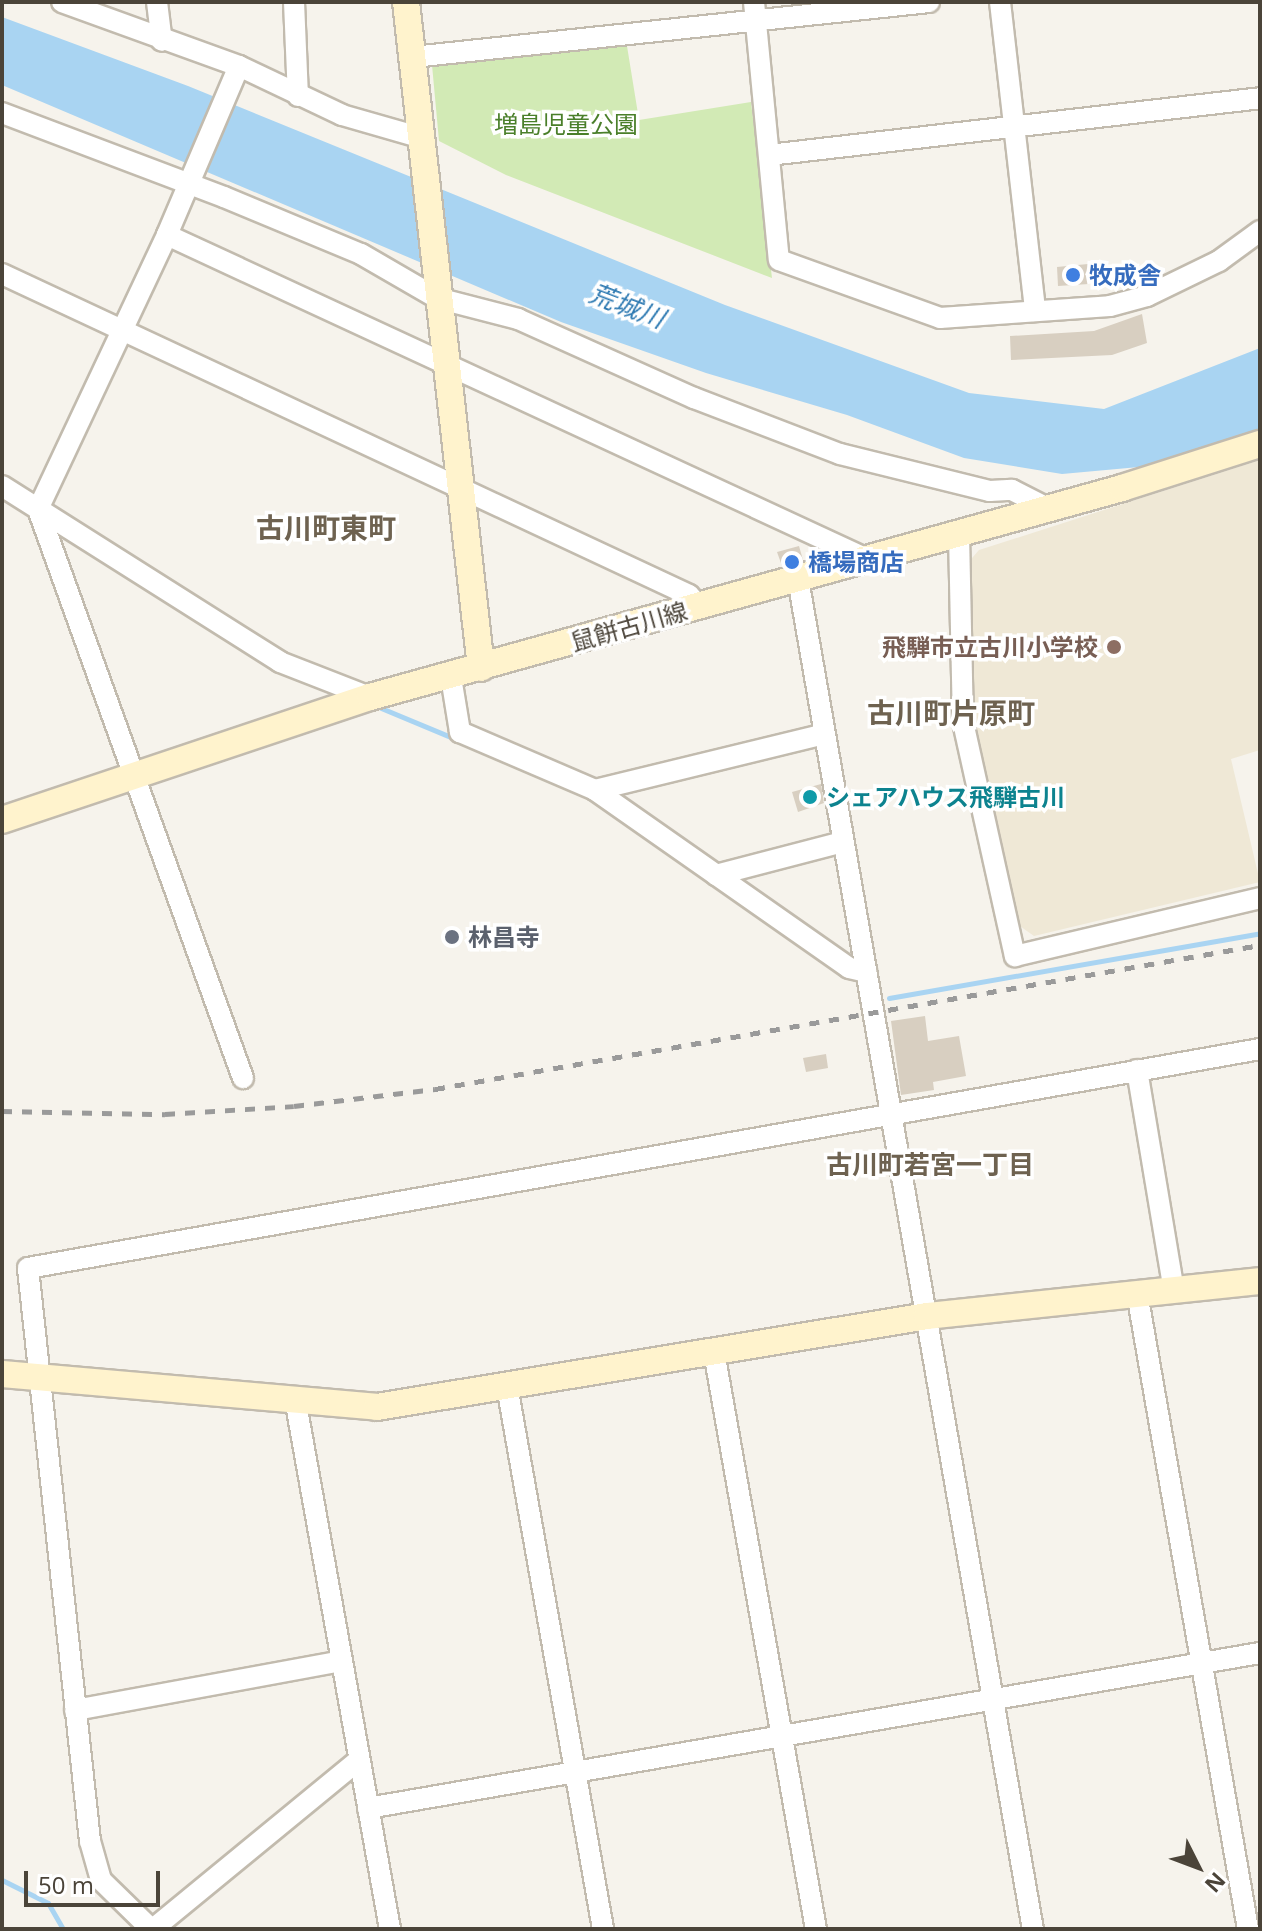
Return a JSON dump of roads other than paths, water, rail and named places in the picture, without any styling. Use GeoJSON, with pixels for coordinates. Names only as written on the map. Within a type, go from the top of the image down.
{"type":"FeatureCollection","features":[{"type":"Feature","properties":{"kind":"street"},"geometry":{"type":"LineString","coordinates":[[62,2],[162,41],[239,66],[298,96],[422,138]]}},
{"type":"Feature","properties":{"kind":"street"},"geometry":{"type":"LineString","coordinates":[[157,2],[162,41]]}},
{"type":"Feature","properties":{"kind":"street"},"geometry":{"type":"LineString","coordinates":[[294,2],[298,96]]}},
{"type":"Feature","properties":{"kind":"street"},"geometry":{"type":"LineString","coordinates":[[406,2],[436,292],[481,668]]}},
{"type":"Feature","properties":{"kind":"street"},"geometry":{"type":"LineString","coordinates":[[413,57],[755,12],[929,2]]}},
{"type":"Feature","properties":{"kind":"street"},"geometry":{"type":"LineString","coordinates":[[1000,2],[1035,311]]}},
{"type":"Feature","properties":{"kind":"street"},"geometry":{"type":"LineString","coordinates":[[755,12],[779,260],[940,318],[1110,306],[1147,296],[1219,261],[1260,231]]}},
{"type":"Feature","properties":{"kind":"street"},"geometry":{"type":"LineString","coordinates":[[239,66],[167,235],[38,509],[243,1078]]}},
{"type":"Feature","properties":{"kind":"street"},"geometry":{"type":"LineString","coordinates":[[769,155],[1260,98]]}},
{"type":"Feature","properties":{"kind":"street"},"geometry":{"type":"LineString","coordinates":[[2,113],[137,162],[188,187],[224,197],[361,254],[436,292],[518,319],[694,398],[840,454],[990,491],[1012,490],[1046,507]]}},
{"type":"Feature","properties":{"kind":"street"},"geometry":{"type":"LineString","coordinates":[[167,235],[867,559]]}},
{"type":"Feature","properties":{"kind":"street"},"geometry":{"type":"LineString","coordinates":[[2,274],[689,595],[699,606]]}},
{"type":"Feature","properties":{"kind":"street","name":"鼠餅古川線"},"geometry":{"type":"LineString","coordinates":[[2,820],[132,774],[370,697],[959,534],[1260,444]]}},
{"type":"Feature","properties":{"kind":"street"},"geometry":{"type":"LineString","coordinates":[[2,486],[280,662],[370,697]]}},
{"type":"Feature","properties":{"kind":"street"},"geometry":{"type":"LineString","coordinates":[[959,534],[963,722],[1015,956],[1260,898]]}},
{"type":"Feature","properties":{"kind":"street"},"geometry":{"type":"LineString","coordinates":[[798,579],[1033,1929]]}},
{"type":"Feature","properties":{"kind":"street"},"geometry":{"type":"LineString","coordinates":[[451,677],[460,732],[595,790],[849,968],[867,972]]}},
{"type":"Feature","properties":{"kind":"street"},"geometry":{"type":"LineString","coordinates":[[595,790],[824,734]]}},
{"type":"Feature","properties":{"kind":"street"},"geometry":{"type":"LineString","coordinates":[[716,875],[843,842]]}},
{"type":"Feature","properties":{"kind":"street"},"geometry":{"type":"LineString","coordinates":[[359,1760],[152,1929],[101,1880],[93,1859],[75,1710],[28,1268],[891,1112],[1260,1049]]}},
{"type":"Feature","properties":{"kind":"street"},"geometry":{"type":"LineString","coordinates":[[1137,1070],[1174,1290]]}},
{"type":"Feature","properties":{"kind":"street"},"geometry":{"type":"LineString","coordinates":[[2,1374],[296,1404],[377,1407],[927,1316],[1260,1281]]}},
{"type":"Feature","properties":{"kind":"street"},"geometry":{"type":"LineString","coordinates":[[1137,1293],[1248,1929]]}},
{"type":"Feature","properties":{"kind":"street"},"geometry":{"type":"LineString","coordinates":[[714,1352],[816,1929]]}},
{"type":"Feature","properties":{"kind":"street"},"geometry":{"type":"LineString","coordinates":[[507,1386],[603,1929]]}},
{"type":"Feature","properties":{"kind":"street"},"geometry":{"type":"LineString","coordinates":[[296,1404],[390,1929]]}},
{"type":"Feature","properties":{"kind":"street"},"geometry":{"type":"LineString","coordinates":[[368,1808],[1260,1653]]}},
{"type":"Feature","properties":{"kind":"street"},"geometry":{"type":"LineString","coordinates":[[75,1710],[342,1661]]}},
{"type":"Feature","properties":{"kind":"water","name":"荒城川"},"geometry":{"type":"Polygon","coordinates":[[[2,17],[188,86],[725,305],[969,393],[1104,409],[1260,348],[1260,429],[1139,467],[1062,474],[964,458],[847,415],[706,373],[561,322],[2,85],[2,17]]]}},
{"type":"Feature","properties":{"kind":"waterway"},"geometry":{"type":"LineString","coordinates":[[381,708],[458,740]]}},
{"type":"Feature","properties":{"kind":"waterway"},"geometry":{"type":"LineString","coordinates":[[889,998],[1260,933]]}},
{"type":"Feature","properties":{"kind":"waterway"},"geometry":{"type":"LineString","coordinates":[[2,1880],[48,1903],[63,1929]]}},
{"type":"Feature","properties":{"kind":"railway"},"geometry":{"type":"LineString","coordinates":[[2,1111],[165,1114],[294,1106],[435,1089],[1260,945]]}},
{"type":"Feature","properties":{"kind":"place","name":"牧成舎"},"geometry":{"type":"Point","coordinates":[1073,275]}},
{"type":"Feature","properties":{"kind":"place","name":"橋場商店"},"geometry":{"type":"Point","coordinates":[792,562]}},
{"type":"Feature","properties":{"kind":"place","name":"飛騨市立古川小学校"},"geometry":{"type":"Point","coordinates":[1114,647]}},
{"type":"Feature","properties":{"kind":"place","name":"シェアハウス飛騨古川"},"geometry":{"type":"Point","coordinates":[810,797]}},
{"type":"Feature","properties":{"kind":"place","name":"林昌寺"},"geometry":{"type":"Point","coordinates":[452,937]}},
{"type":"Feature","properties":{"kind":"district","name":"古川町東町"},"geometry":{"type":"Point","coordinates":[326,527]}},
{"type":"Feature","properties":{"kind":"district","name":"古川町片原町"},"geometry":{"type":"Point","coordinates":[951,712]}},
{"type":"Feature","properties":{"kind":"district","name":"古川町若宮一丁目"},"geometry":{"type":"Point","coordinates":[930,1165]}},
{"type":"Feature","properties":{"kind":"park label","name":"増島児童公園"},"geometry":{"type":"Point","coordinates":[566,124]}}]}
